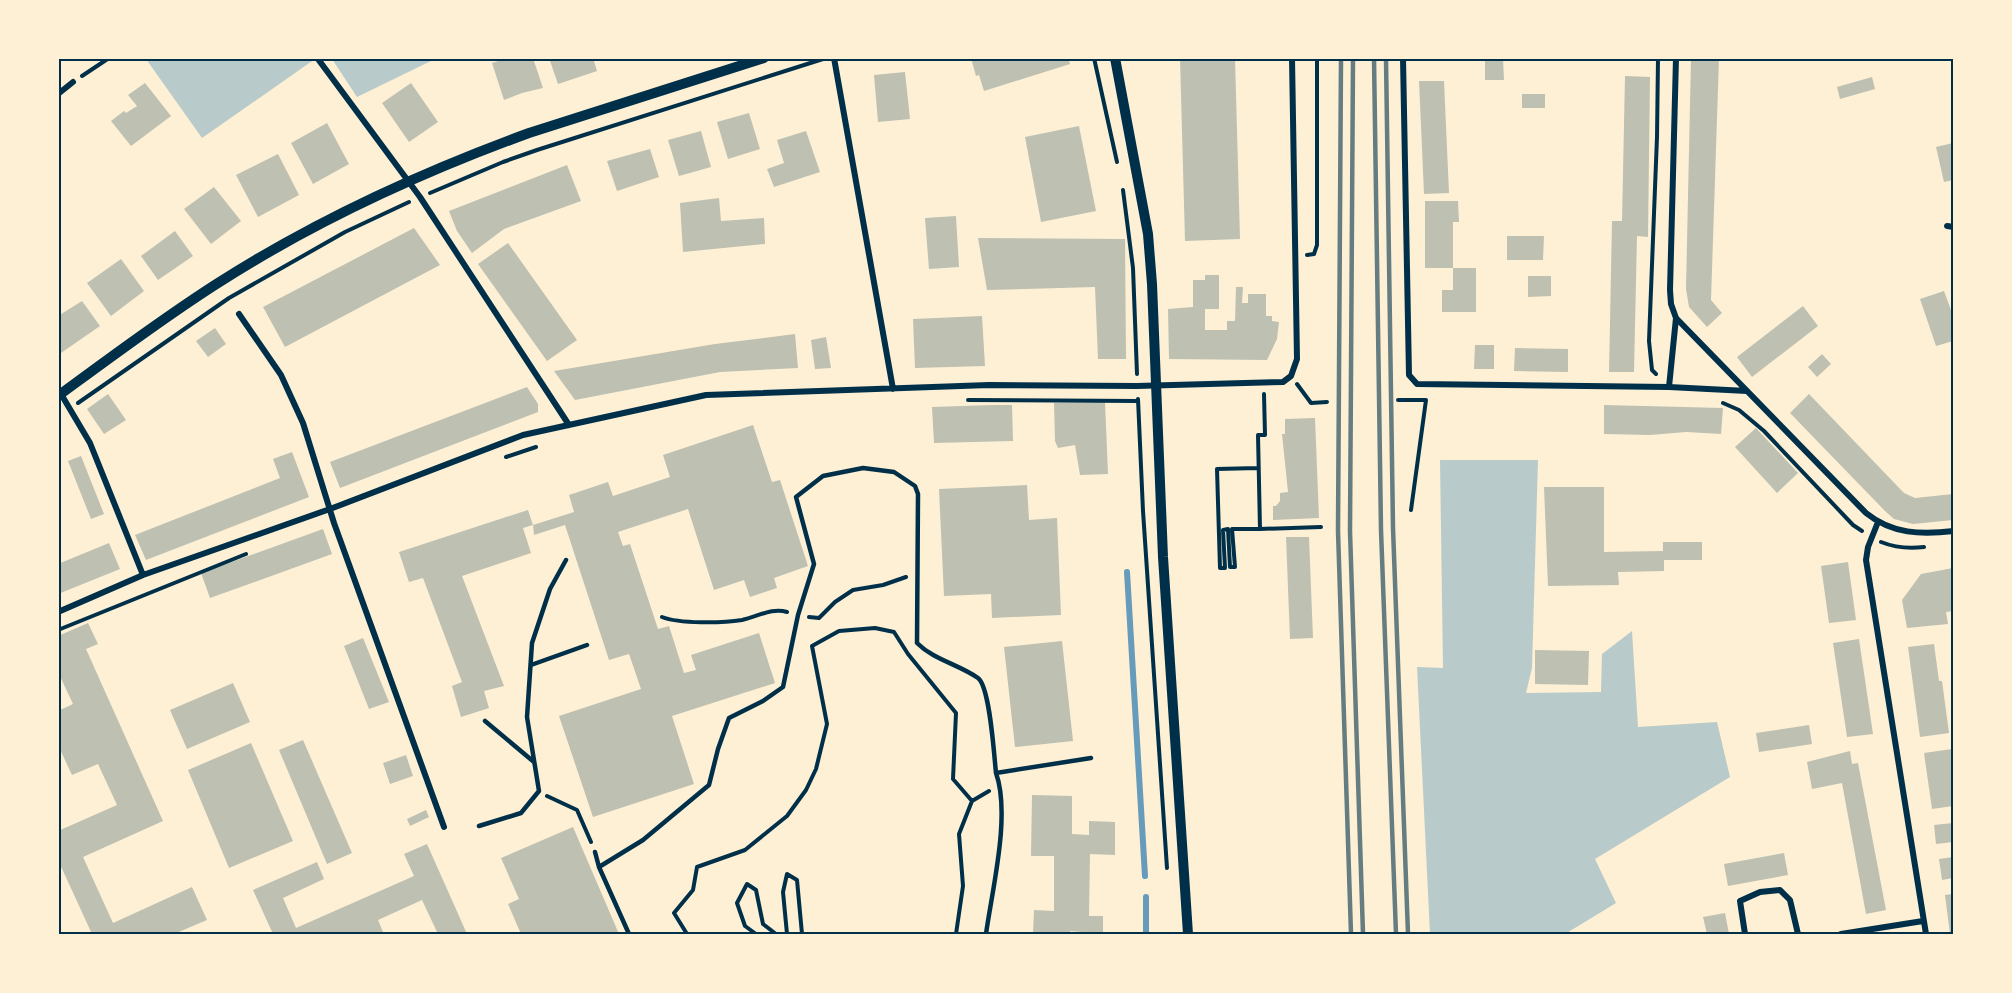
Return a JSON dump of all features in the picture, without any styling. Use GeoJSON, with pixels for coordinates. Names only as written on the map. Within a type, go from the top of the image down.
{"type":"FeatureCollection","features":[{"type":"Feature","properties":{"kind":"street"},"geometry":{"type":"LineString","coordinates":[[143,575],[90,443],[71,408],[60,395],[173,312],[219,282],[297,237],[408,183],[495,146],[564,121],[764,58]]}},
{"type":"Feature","properties":{"kind":"street"},"geometry":{"type":"LineString","coordinates":[[834,58],[893,389]]}},
{"type":"Feature","properties":{"kind":"street"},"geometry":{"type":"LineString","coordinates":[[1115,58],[1148,234],[1163,557],[1188,934]]}},
{"type":"Feature","properties":{"kind":"street"},"geometry":{"type":"LineString","coordinates":[[58,612],[143,575],[330,509],[523,435],[706,395],[989,384],[1137,386],[1283,382],[1292,376],[1297,359],[1292,58]]}},
{"type":"Feature","properties":{"kind":"street"},"geometry":{"type":"LineString","coordinates":[[1403,58],[1409,375],[1418,384],[1669,386],[1747,391]]}},
{"type":"Feature","properties":{"kind":"street"},"geometry":{"type":"LineString","coordinates":[[1676,58],[1670,290],[1671,304],[1676,318],[1866,513],[1878,522],[1910,533],[1953,531]]}},
{"type":"Feature","properties":{"kind":"street"},"geometry":{"type":"LineString","coordinates":[[318,59],[420,197],[569,425]]}},
{"type":"Feature","properties":{"kind":"street"},"geometry":{"type":"LineString","coordinates":[[58,94],[73,82]]}},
{"type":"Feature","properties":{"kind":"street"},"geometry":{"type":"LineString","coordinates":[[238,314],[281,375],[303,423],[330,509],[444,827]]}},
{"type":"Feature","properties":{"kind":"street"},"geometry":{"type":"LineString","coordinates":[[1669,386],[1676,318]]}},
{"type":"Feature","properties":{"kind":"street"},"geometry":{"type":"LineString","coordinates":[[1878,522],[1871,538],[1866,560],[1926,934]]}},
{"type":"Feature","properties":{"kind":"street"},"geometry":{"type":"LineString","coordinates":[[1745,934],[1740,901],[1760,892],[1780,890],[1790,900],[1798,934]]}},
{"type":"Feature","properties":{"kind":"street"},"geometry":{"type":"LineString","coordinates":[[1841,934],[1923,921]]}},
{"type":"Feature","properties":{"kind":"lane"},"geometry":{"type":"LineString","coordinates":[[599,867],[643,840],[709,785],[729,718],[763,701],[783,687],[798,615],[814,564],[796,497],[823,476],[863,468],[894,472],[915,486],[918,494],[917,643],[926,651],[980,679],[987,693],[996,773],[1000,785],[1002,819],[986,934]]}},
{"type":"Feature","properties":{"kind":"lane"},"geometry":{"type":"LineString","coordinates":[[479,826],[521,813],[539,791],[527,717],[532,643],[550,589],[566,560]]}},
{"type":"Feature","properties":{"kind":"lane"},"geometry":{"type":"LineString","coordinates":[[531,665],[587,645]]}},
{"type":"Feature","properties":{"kind":"lane"},"geometry":{"type":"LineString","coordinates":[[485,721],[534,762]]}},
{"type":"Feature","properties":{"kind":"lane"},"geometry":{"type":"LineString","coordinates":[[996,773],[1091,758]]}},
{"type":"Feature","properties":{"kind":"lane"},"geometry":{"type":"LineString","coordinates":[[595,852],[599,867],[629,934]]}},
{"type":"Feature","properties":{"kind":"path"},"geometry":{"type":"LineString","coordinates":[[73,82],[109,58]]}},
{"type":"Feature","properties":{"kind":"path"},"geometry":{"type":"LineString","coordinates":[[71,408],[229,298],[345,232],[420,197],[512,159],[824,58]]}},
{"type":"Feature","properties":{"kind":"path"},"geometry":{"type":"LineString","coordinates":[[1094,58],[1119,171]]}},
{"type":"Feature","properties":{"kind":"path"},"geometry":{"type":"LineString","coordinates":[[1294,255],[1314,254],[1317,249],[1317,58]]}},
{"type":"Feature","properties":{"kind":"path"},"geometry":{"type":"LineString","coordinates":[[1658,58],[1658,137],[1649,341],[1653,370],[1669,386]]}},
{"type":"Feature","properties":{"kind":"path"},"geometry":{"type":"LineString","coordinates":[[1121,183],[1133,268],[1137,386]]}},
{"type":"Feature","properties":{"kind":"path"},"geometry":{"type":"LineString","coordinates":[[219,282],[238,314]]}},
{"type":"Feature","properties":{"kind":"path"},"geometry":{"type":"LineString","coordinates":[[1292,376],[1311,403],[1327,402]]}},
{"type":"Feature","properties":{"kind":"path"},"geometry":{"type":"LineString","coordinates":[[1260,529],[1258,435],[1265,435],[1263,384]]}},
{"type":"Feature","properties":{"kind":"path"},"geometry":{"type":"LineString","coordinates":[[964,400],[1138,401]]}},
{"type":"Feature","properties":{"kind":"path"},"geometry":{"type":"LineString","coordinates":[[1398,400],[1426,400],[1411,510]]}},
{"type":"Feature","properties":{"kind":"path"},"geometry":{"type":"LineString","coordinates":[[1721,402],[1740,410],[1764,430],[1853,525],[1871,538]]}},
{"type":"Feature","properties":{"kind":"path"},"geometry":{"type":"LineString","coordinates":[[496,461],[538,446]]}},
{"type":"Feature","properties":{"kind":"path"},"geometry":{"type":"LineString","coordinates":[[1258,468],[1216,469],[1220,568],[1224,568],[1223,530],[1228,529],[1230,567],[1234,567],[1232,528],[1321,527]]}},
{"type":"Feature","properties":{"kind":"path"},"geometry":{"type":"LineString","coordinates":[[58,630],[247,554]]}},
{"type":"Feature","properties":{"kind":"path"},"geometry":{"type":"LineString","coordinates":[[687,934],[674,914],[693,890],[697,867],[745,850],[787,816],[806,790],[816,769],[827,724],[812,646],[839,631],[875,628],[894,632],[908,654],[956,713],[953,779],[972,801]]}},
{"type":"Feature","properties":{"kind":"path"},"geometry":{"type":"LineString","coordinates":[[956,934],[963,886],[959,834],[972,801],[1000,785]]}},
{"type":"Feature","properties":{"kind":"path"},"geometry":{"type":"LineString","coordinates":[[539,791],[577,810],[595,852]]}},
{"type":"Feature","properties":{"kind":"path"},"geometry":{"type":"LineString","coordinates":[[787,934],[783,892],[787,874],[797,880],[802,934]]}},
{"type":"Feature","properties":{"kind":"path"},"geometry":{"type":"LineString","coordinates":[[756,934],[745,926],[737,903],[747,884],[756,890],[763,924],[776,934]]}},
{"type":"Feature","properties":{"kind":"shaded area"},"geometry":{"type":"Polygon","coordinates":[[[146,59],[315,59],[202,138],[146,59]]]}},
{"type":"Feature","properties":{"kind":"shaded area"},"geometry":{"type":"Polygon","coordinates":[[[332,59],[435,59],[357,97],[332,59]]]}},
{"type":"Feature","properties":{"kind":"shaded area"},"geometry":{"type":"Polygon","coordinates":[[[1440,460],[1538,460],[1532,668],[1526,693],[1601,692],[1602,654],[1632,631],[1638,727],[1717,722],[1730,777],[1595,859],[1616,903],[1565,934],[1430,934],[1417,667],[1443,668],[1440,460]]]}},
{"type":"Feature","properties":{"kind":"building"},"geometry":{"type":"Polygon","coordinates":[[[507,58],[533,58],[543,88],[504,100],[492,63],[507,58]]]}},
{"type":"Feature","properties":{"kind":"building"},"geometry":{"type":"Polygon","coordinates":[[[549,58],[593,58],[597,71],[558,84],[549,58]]]}},
{"type":"Feature","properties":{"kind":"building"},"geometry":{"type":"Polygon","coordinates":[[[971,58],[1068,58],[1070,64],[984,91],[979,75],[976,76],[971,58]]]}},
{"type":"Feature","properties":{"kind":"building"},"geometry":{"type":"Polygon","coordinates":[[[1180,58],[1235,58],[1240,239],[1185,241],[1180,58]]]}},
{"type":"Feature","properties":{"kind":"building"},"geometry":{"type":"Polygon","coordinates":[[[1485,58],[1503,58],[1504,80],[1485,80],[1485,58]]]}},
{"type":"Feature","properties":{"kind":"building"},"geometry":{"type":"Polygon","coordinates":[[[1691,58],[1719,58],[1711,300],[1722,313],[1707,327],[1689,307],[1686,289],[1691,58]]]}},
{"type":"Feature","properties":{"kind":"building"},"geometry":{"type":"Polygon","coordinates":[[[905,72],[910,119],[878,122],[874,75],[905,72]]]}},
{"type":"Feature","properties":{"kind":"building"},"geometry":{"type":"Polygon","coordinates":[[[1625,76],[1650,77],[1648,237],[1637,236],[1634,372],[1609,372],[1612,221],[1622,221],[1625,76]]]}},
{"type":"Feature","properties":{"kind":"building"},"geometry":{"type":"Polygon","coordinates":[[[1872,77],[1875,89],[1840,99],[1837,87],[1872,77]]]}},
{"type":"Feature","properties":{"kind":"building"},"geometry":{"type":"Polygon","coordinates":[[[1419,81],[1444,81],[1449,193],[1424,194],[1419,81]]]}},
{"type":"Feature","properties":{"kind":"building"},"geometry":{"type":"Polygon","coordinates":[[[145,83],[171,116],[131,146],[111,121],[124,111],[126,113],[137,106],[128,95],[145,83]]]}},
{"type":"Feature","properties":{"kind":"building"},"geometry":{"type":"Polygon","coordinates":[[[411,83],[438,122],[409,142],[382,103],[411,83]]]}},
{"type":"Feature","properties":{"kind":"building"},"geometry":{"type":"Polygon","coordinates":[[[1522,94],[1545,94],[1545,108],[1522,108],[1522,94]]]}},
{"type":"Feature","properties":{"kind":"building"},"geometry":{"type":"Polygon","coordinates":[[[749,113],[760,149],[728,159],[717,122],[749,113]]]}},
{"type":"Feature","properties":{"kind":"building"},"geometry":{"type":"Polygon","coordinates":[[[327,123],[349,164],[313,184],[291,143],[327,123]]]}},
{"type":"Feature","properties":{"kind":"building"},"geometry":{"type":"Polygon","coordinates":[[[1079,126],[1096,211],[1041,222],[1025,137],[1079,126]]]}},
{"type":"Feature","properties":{"kind":"building"},"geometry":{"type":"Polygon","coordinates":[[[701,131],[711,167],[679,176],[668,140],[701,131]]]}},
{"type":"Feature","properties":{"kind":"building"},"geometry":{"type":"Polygon","coordinates":[[[806,131],[820,172],[774,187],[767,169],[784,163],[777,140],[806,131]]]}},
{"type":"Feature","properties":{"kind":"building"},"geometry":{"type":"Polygon","coordinates":[[[1953,143],[1953,180],[1944,182],[1936,147],[1953,143]]]}},
{"type":"Feature","properties":{"kind":"building"},"geometry":{"type":"Polygon","coordinates":[[[650,149],[659,177],[617,191],[607,161],[650,149]]]}},
{"type":"Feature","properties":{"kind":"building"},"geometry":{"type":"Polygon","coordinates":[[[278,154],[299,195],[258,217],[236,175],[278,154]]]}},
{"type":"Feature","properties":{"kind":"building"},"geometry":{"type":"Polygon","coordinates":[[[567,165],[581,201],[504,229],[472,253],[457,231],[449,211],[567,165]]]}},
{"type":"Feature","properties":{"kind":"building"},"geometry":{"type":"Polygon","coordinates":[[[214,187],[241,221],[211,244],[184,209],[214,187]]]}},
{"type":"Feature","properties":{"kind":"building"},"geometry":{"type":"Polygon","coordinates":[[[719,198],[721,221],[764,218],[765,244],[683,252],[680,203],[719,198]]]}},
{"type":"Feature","properties":{"kind":"building"},"geometry":{"type":"Polygon","coordinates":[[[1425,201],[1458,201],[1459,222],[1453,222],[1453,268],[1425,268],[1425,201]]]}},
{"type":"Feature","properties":{"kind":"building"},"geometry":{"type":"Polygon","coordinates":[[[956,216],[959,267],[929,269],[925,218],[956,216]]]}},
{"type":"Feature","properties":{"kind":"building"},"geometry":{"type":"Polygon","coordinates":[[[414,228],[440,265],[285,347],[263,307],[414,228]]]}},
{"type":"Feature","properties":{"kind":"building"},"geometry":{"type":"Polygon","coordinates":[[[175,231],[193,256],[158,280],[141,256],[175,231]]]}},
{"type":"Feature","properties":{"kind":"building"},"geometry":{"type":"Polygon","coordinates":[[[1507,236],[1544,236],[1543,260],[1507,260],[1507,236]]]}},
{"type":"Feature","properties":{"kind":"building"},"geometry":{"type":"Polygon","coordinates":[[[978,238],[1125,239],[1126,359],[1098,359],[1095,287],[987,290],[978,238]]]}},
{"type":"Feature","properties":{"kind":"building"},"geometry":{"type":"Polygon","coordinates":[[[508,243],[577,340],[547,361],[478,264],[508,243]]]}},
{"type":"Feature","properties":{"kind":"building"},"geometry":{"type":"Polygon","coordinates":[[[121,259],[144,291],[111,316],[87,283],[121,259]]]}},
{"type":"Feature","properties":{"kind":"building"},"geometry":{"type":"Polygon","coordinates":[[[1453,268],[1476,268],[1476,312],[1442,312],[1442,290],[1453,290],[1453,268]]]}},
{"type":"Feature","properties":{"kind":"building"},"geometry":{"type":"Polygon","coordinates":[[[1205,275],[1219,275],[1219,309],[1205,309],[1205,330],[1227,330],[1227,321],[1235,321],[1236,287],[1243,287],[1242,303],[1248,303],[1248,294],[1266,294],[1266,316],[1272,316],[1272,321],[1279,322],[1277,339],[1267,360],[1169,359],[1168,309],[1193,307],[1193,280],[1205,280],[1205,275]]]}},
{"type":"Feature","properties":{"kind":"building"},"geometry":{"type":"Polygon","coordinates":[[[1528,276],[1551,276],[1551,296],[1528,297],[1528,276]]]}},
{"type":"Feature","properties":{"kind":"building"},"geometry":{"type":"Polygon","coordinates":[[[1944,291],[1951,310],[1953,309],[1953,341],[1936,346],[1920,299],[1944,291]]]}},
{"type":"Feature","properties":{"kind":"building"},"geometry":{"type":"Polygon","coordinates":[[[82,301],[100,326],[58,355],[58,316],[82,301]]]}},
{"type":"Feature","properties":{"kind":"building"},"geometry":{"type":"Polygon","coordinates":[[[1803,306],[1818,326],[1752,377],[1737,357],[1803,306]]]}},
{"type":"Feature","properties":{"kind":"building"},"geometry":{"type":"Polygon","coordinates":[[[982,316],[985,366],[915,368],[913,319],[982,316]]]}},
{"type":"Feature","properties":{"kind":"building"},"geometry":{"type":"Polygon","coordinates":[[[215,328],[226,344],[208,357],[196,341],[215,328]]]}},
{"type":"Feature","properties":{"kind":"building"},"geometry":{"type":"Polygon","coordinates":[[[795,334],[798,368],[720,372],[575,400],[554,371],[715,344],[795,334]]]}},
{"type":"Feature","properties":{"kind":"building"},"geometry":{"type":"Polygon","coordinates":[[[826,337],[831,368],[815,369],[811,340],[826,337]]]}},
{"type":"Feature","properties":{"kind":"building"},"geometry":{"type":"Polygon","coordinates":[[[1475,345],[1494,345],[1494,369],[1474,369],[1475,345]]]}},
{"type":"Feature","properties":{"kind":"building"},"geometry":{"type":"Polygon","coordinates":[[[1515,348],[1568,349],[1568,372],[1514,371],[1515,348]]]}},
{"type":"Feature","properties":{"kind":"building"},"geometry":{"type":"Polygon","coordinates":[[[1822,354],[1831,364],[1817,377],[1808,367],[1822,354]]]}},
{"type":"Feature","properties":{"kind":"building"},"geometry":{"type":"Polygon","coordinates":[[[527,387],[538,404],[538,412],[340,488],[330,462],[527,387]]]}},
{"type":"Feature","properties":{"kind":"building"},"geometry":{"type":"Polygon","coordinates":[[[108,394],[126,420],[104,434],[87,409],[108,394]]]}},
{"type":"Feature","properties":{"kind":"building"},"geometry":{"type":"Polygon","coordinates":[[[1809,394],[1904,493],[1915,498],[1953,494],[1953,520],[1913,524],[1894,519],[1790,413],[1809,394]]]}},
{"type":"Feature","properties":{"kind":"building"},"geometry":{"type":"Polygon","coordinates":[[[1105,402],[1108,474],[1080,475],[1075,445],[1058,448],[1055,441],[1054,403],[1105,402]]]}},
{"type":"Feature","properties":{"kind":"building"},"geometry":{"type":"Polygon","coordinates":[[[1012,405],[1013,441],[934,443],[932,407],[1012,405]]]}},
{"type":"Feature","properties":{"kind":"building"},"geometry":{"type":"Polygon","coordinates":[[[1604,405],[1723,408],[1721,434],[1686,432],[1650,435],[1604,434],[1604,405]]]}},
{"type":"Feature","properties":{"kind":"building"},"geometry":{"type":"Polygon","coordinates":[[[1315,418],[1319,518],[1273,520],[1273,506],[1280,501],[1280,493],[1288,492],[1282,434],[1285,434],[1285,419],[1315,418]]]}},
{"type":"Feature","properties":{"kind":"building"},"geometry":{"type":"Polygon","coordinates":[[[753,425],[772,482],[780,480],[808,566],[774,578],[777,588],[750,597],[744,580],[714,590],[688,509],[618,532],[623,546],[630,544],[658,629],[669,626],[684,673],[696,670],[691,655],[759,633],[775,683],[672,716],[694,784],[593,817],[559,716],[641,689],[629,654],[609,660],[565,525],[534,535],[533,525],[574,512],[569,495],[608,482],[613,496],[670,477],[663,455],[753,425]]]}},
{"type":"Feature","properties":{"kind":"building"},"geometry":{"type":"Polygon","coordinates":[[[1756,428],[1798,473],[1777,493],[1735,447],[1756,428]]]}},
{"type":"Feature","properties":{"kind":"building"},"geometry":{"type":"Polygon","coordinates":[[[292,452],[309,497],[146,560],[135,535],[280,478],[273,459],[292,452]]]}},
{"type":"Feature","properties":{"kind":"building"},"geometry":{"type":"Polygon","coordinates":[[[81,456],[104,514],[91,519],[68,461],[81,456]]]}},
{"type":"Feature","properties":{"kind":"building"},"geometry":{"type":"Polygon","coordinates":[[[1027,485],[1029,520],[1057,518],[1061,615],[992,618],[991,594],[944,596],[939,489],[1027,485]]]}},
{"type":"Feature","properties":{"kind":"building"},"geometry":{"type":"Polygon","coordinates":[[[1544,487],[1604,487],[1604,552],[1663,551],[1663,542],[1702,542],[1702,560],[1664,560],[1664,571],[1618,572],[1619,585],[1548,586],[1544,487]]]}},
{"type":"Feature","properties":{"kind":"building"},"geometry":{"type":"Polygon","coordinates":[[[528,510],[533,525],[523,528],[531,553],[462,576],[504,686],[484,691],[489,708],[461,717],[452,686],[462,682],[423,578],[409,582],[399,552],[528,510]]]}},
{"type":"Feature","properties":{"kind":"building"},"geometry":{"type":"Polygon","coordinates":[[[323,529],[332,554],[210,598],[201,573],[323,529]]]}},
{"type":"Feature","properties":{"kind":"building"},"geometry":{"type":"Polygon","coordinates":[[[1286,537],[1309,537],[1313,638],[1290,639],[1286,537]]]}},
{"type":"Feature","properties":{"kind":"building"},"geometry":{"type":"Polygon","coordinates":[[[109,543],[120,569],[58,594],[58,564],[109,543]]]}},
{"type":"Feature","properties":{"kind":"building"},"geometry":{"type":"Polygon","coordinates":[[[1848,562],[1856,620],[1829,623],[1821,566],[1848,562]]]}},
{"type":"Feature","properties":{"kind":"building"},"geometry":{"type":"Polygon","coordinates":[[[1953,568],[1953,611],[1946,612],[1948,624],[1907,628],[1902,600],[1921,574],[1953,568]]]}},
{"type":"Feature","properties":{"kind":"building"},"geometry":{"type":"Polygon","coordinates":[[[88,623],[98,644],[86,649],[163,821],[83,857],[113,923],[192,887],[207,920],[174,934],[92,934],[58,860],[58,831],[117,805],[98,764],[72,775],[58,745],[58,711],[73,704],[58,672],[58,636],[88,623]]]}},
{"type":"Feature","properties":{"kind":"building"},"geometry":{"type":"Polygon","coordinates":[[[363,638],[389,702],[369,709],[344,646],[363,638]]]}},
{"type":"Feature","properties":{"kind":"building"},"geometry":{"type":"Polygon","coordinates":[[[1859,639],[1873,734],[1847,737],[1833,643],[1859,639]]]}},
{"type":"Feature","properties":{"kind":"building"},"geometry":{"type":"Polygon","coordinates":[[[1062,641],[1073,741],[1015,747],[1004,647],[1062,641]]]}},
{"type":"Feature","properties":{"kind":"building"},"geometry":{"type":"Polygon","coordinates":[[[1934,644],[1949,733],[1920,737],[1908,647],[1934,644]]]}},
{"type":"Feature","properties":{"kind":"building"},"geometry":{"type":"Polygon","coordinates":[[[1535,650],[1589,651],[1588,685],[1535,684],[1535,650]]]}},
{"type":"Feature","properties":{"kind":"building"},"geometry":{"type":"Polygon","coordinates":[[[233,683],[250,722],[187,749],[170,710],[233,683]]]}},
{"type":"Feature","properties":{"kind":"building"},"geometry":{"type":"Polygon","coordinates":[[[1809,725],[1812,744],[1759,752],[1756,733],[1809,725]]]}},
{"type":"Feature","properties":{"kind":"building"},"geometry":{"type":"Polygon","coordinates":[[[303,740],[352,853],[327,864],[279,750],[303,740]]]}},
{"type":"Feature","properties":{"kind":"building"},"geometry":{"type":"Polygon","coordinates":[[[251,743],[293,841],[229,868],[188,770],[251,743]]]}},
{"type":"Feature","properties":{"kind":"building"},"geometry":{"type":"Polygon","coordinates":[[[1952,749],[1953,806],[1932,809],[1924,753],[1952,749]]]}},
{"type":"Feature","properties":{"kind":"building"},"geometry":{"type":"Polygon","coordinates":[[[1850,751],[1852,764],[1858,763],[1886,910],[1866,914],[1842,783],[1812,789],[1807,762],[1850,751]]]}},
{"type":"Feature","properties":{"kind":"building"},"geometry":{"type":"Polygon","coordinates":[[[406,755],[413,776],[390,784],[383,763],[406,755]]]}},
{"type":"Feature","properties":{"kind":"building"},"geometry":{"type":"Polygon","coordinates":[[[1032,795],[1072,796],[1072,834],[1089,835],[1089,821],[1115,822],[1115,855],[1090,854],[1089,916],[1103,916],[1103,934],[1082,934],[1082,932],[1070,931],[1070,934],[1033,934],[1034,910],[1054,911],[1054,856],[1031,856],[1032,795]]]}},
{"type":"Feature","properties":{"kind":"building"},"geometry":{"type":"Polygon","coordinates":[[[426,810],[429,817],[410,826],[407,819],[426,810]]]}},
{"type":"Feature","properties":{"kind":"building"},"geometry":{"type":"Polygon","coordinates":[[[1953,823],[1953,842],[1936,844],[1934,825],[1953,823]]]}},
{"type":"Feature","properties":{"kind":"building"},"geometry":{"type":"Polygon","coordinates":[[[573,827],[619,934],[521,934],[508,904],[519,899],[501,858],[573,827]]]}},
{"type":"Feature","properties":{"kind":"building"},"geometry":{"type":"Polygon","coordinates":[[[427,844],[467,934],[438,934],[422,900],[378,920],[383,932],[377,934],[273,934],[253,890],[317,862],[324,879],[283,898],[296,928],[414,876],[404,854],[427,844]]]}},
{"type":"Feature","properties":{"kind":"building"},"geometry":{"type":"Polygon","coordinates":[[[1784,853],[1788,875],[1728,886],[1724,864],[1784,853]]]}},
{"type":"Feature","properties":{"kind":"building"},"geometry":{"type":"Polygon","coordinates":[[[1953,857],[1953,878],[1942,880],[1939,859],[1953,857]]]}},
{"type":"Feature","properties":{"kind":"building"},"geometry":{"type":"Polygon","coordinates":[[[1953,894],[1953,934],[1950,934],[1945,895],[1953,894]]]}},
{"type":"Feature","properties":{"kind":"building"},"geometry":{"type":"Polygon","coordinates":[[[1725,913],[1729,934],[1707,934],[1703,917],[1725,913]]]}},
{"type":"Feature","properties":{"kind":"waterway"},"geometry":{"type":"LineString","coordinates":[[1127,572],[1145,876]]}},
{"type":"Feature","properties":{"kind":"waterway"},"geometry":{"type":"LineString","coordinates":[[1146,897],[1146,934]]}},
{"type":"Feature","properties":{"kind":"railway"},"geometry":{"type":"LineString","coordinates":[[1341,58],[1338,531],[1351,934]]}},
{"type":"Feature","properties":{"kind":"railway"},"geometry":{"type":"LineString","coordinates":[[1353,58],[1350,531],[1363,934]]}},
{"type":"Feature","properties":{"kind":"railway"},"geometry":{"type":"LineString","coordinates":[[1374,58],[1381,530],[1396,934]]}},
{"type":"Feature","properties":{"kind":"railway"},"geometry":{"type":"LineString","coordinates":[[1386,58],[1393,528],[1408,934]]}}]}
